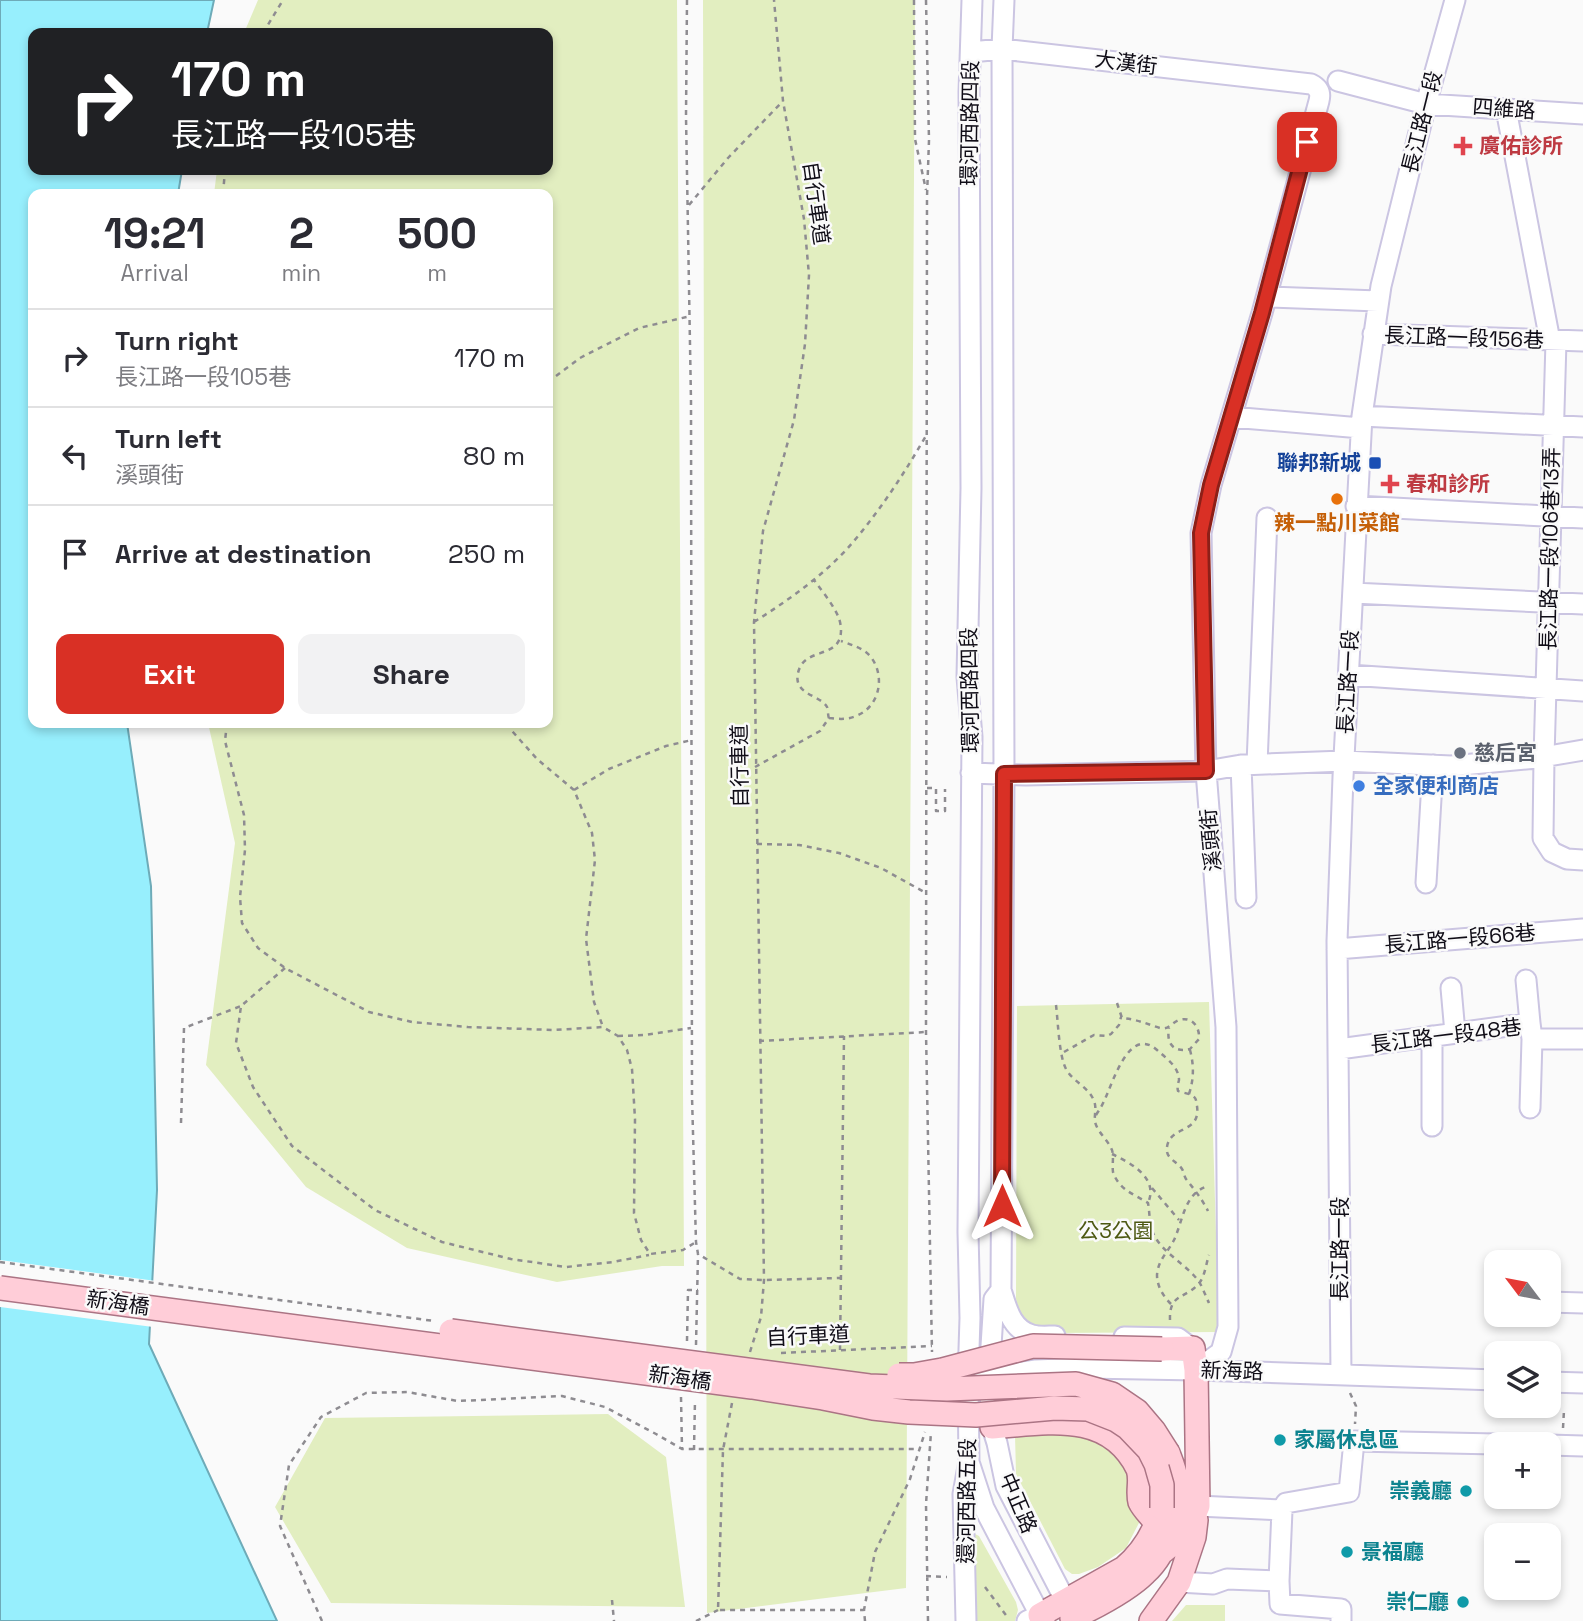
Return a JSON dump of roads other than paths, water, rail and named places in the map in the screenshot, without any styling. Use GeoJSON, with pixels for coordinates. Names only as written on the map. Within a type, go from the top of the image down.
{"type":"FeatureCollection","features":[{"type":"Feature","properties":{"kind":"main road","name":"新海橋"},"geometry":{"type":"LineString","coordinates":[[0,1273],[869,1386],[978,1388],[1076,1384],[1112,1394],[1137,1411],[1168,1453],[1176,1477],[1177,1496],[1175,1516],[1161,1553]]}},
{"type":"Feature","properties":{"kind":"main road","name":"新海橋"},"geometry":{"type":"LineString","coordinates":[[0,1288],[752,1387],[873,1408],[976,1415],[1055,1408],[1088,1409],[1128,1428],[1149,1450],[1162,1485],[1159,1516]]}},
{"type":"Feature","properties":{"kind":"main road"},"geometry":{"type":"LineString","coordinates":[[823,1379],[915,1375],[1033,1346],[1165,1339],[1195,1359],[1198,1506],[1194,1537],[1179,1582],[1151,1621]]}},
{"type":"Feature","properties":{"kind":"main road"},"geometry":{"type":"LineString","coordinates":[[992,1427],[1060,1422],[1089,1426],[1113,1438],[1131,1456],[1140,1474],[1140,1502],[1159,1516],[1141,1550],[1069,1615]]}},
{"type":"Feature","properties":{"kind":"main road"},"geometry":{"type":"LineString","coordinates":[[1030,1619],[1069,1615],[1094,1607],[1146,1573],[1161,1553],[1187,1532],[1198,1506]]}},
{"type":"Feature","properties":{"kind":"street","name":"環河西路四段"},"geometry":{"type":"LineString","coordinates":[[968,1380],[972,737],[967,677],[971,488],[969,106],[972,0]]}},
{"type":"Feature","properties":{"kind":"street","name":"環河西路四段"},"geometry":{"type":"LineString","coordinates":[[989,1377],[995,1300],[1001,1290],[1004,0]]}},
{"type":"Feature","properties":{"kind":"street","name":"長江路一段"},"geometry":{"type":"LineString","coordinates":[[1341,1375],[1337,949],[1361,422],[1378,301],[1426,104],[1455,0]]}},
{"type":"Feature","properties":{"kind":"street","name":"大漢街"},"geometry":{"type":"LineString","coordinates":[[971,52],[1002,49],[1311,84],[1320,92],[1307,142]]}},
{"type":"Feature","properties":{"kind":"street","name":"四維路"},"geometry":{"type":"LineString","coordinates":[[1338,81],[1426,104],[1583,114]]}},
{"type":"Feature","properties":{"kind":"street","name":"長江路一段106巷13弄"},"geometry":{"type":"LineString","coordinates":[[1506,109],[1553,341],[1543,838],[1552,852],[1567,859],[1583,860]]}},
{"type":"Feature","properties":{"kind":"street","name":"溪頭街"},"geometry":{"type":"LineString","coordinates":[[1195,1359],[1220,1352],[1228,1328],[1226,1027],[1206,771],[1201,533],[1211,485],[1266,297],[1307,142]]}},
{"type":"Feature","properties":{"kind":"street"},"geometry":{"type":"LineString","coordinates":[[1266,297],[1378,301]]}},
{"type":"Feature","properties":{"kind":"street","name":"長江路一段156巷"},"geometry":{"type":"LineString","coordinates":[[1373,334],[1583,341]]}},
{"type":"Feature","properties":{"kind":"street"},"geometry":{"type":"LineString","coordinates":[[1231,417],[1583,428]]}},
{"type":"Feature","properties":{"kind":"street"},"geometry":{"type":"LineString","coordinates":[[1356,506],[1583,518]]}},
{"type":"Feature","properties":{"kind":"street"},"geometry":{"type":"LineString","coordinates":[[1246,898],[1249,765],[1267,518]]}},
{"type":"Feature","properties":{"kind":"street"},"geometry":{"type":"LineString","coordinates":[[1353,593],[1583,604]]}},
{"type":"Feature","properties":{"kind":"street"},"geometry":{"type":"LineString","coordinates":[[1349,674],[1583,691]]}},
{"type":"Feature","properties":{"kind":"street"},"geometry":{"type":"LineString","coordinates":[[971,773],[1206,771],[1249,765],[1344,761],[1451,766],[1544,757],[1583,750]]}},
{"type":"Feature","properties":{"kind":"street"},"geometry":{"type":"LineString","coordinates":[[1426,883],[1433,765]]}},
{"type":"Feature","properties":{"kind":"street","name":"長江路一段66巷"},"geometry":{"type":"LineString","coordinates":[[1337,949],[1583,929]]}},
{"type":"Feature","properties":{"kind":"street"},"geometry":{"type":"LineString","coordinates":[[1526,980],[1531,1031],[1530,1108]]}},
{"type":"Feature","properties":{"kind":"street"},"geometry":{"type":"LineString","coordinates":[[1451,988],[1455,1033]]}},
{"type":"Feature","properties":{"kind":"street","name":"長江路一段48巷"},"geometry":{"type":"LineString","coordinates":[[1339,1049],[1455,1033],[1531,1031],[1583,1039]]}},
{"type":"Feature","properties":{"kind":"street"},"geometry":{"type":"LineString","coordinates":[[1432,1036],[1432,1126]]}},
{"type":"Feature","properties":{"kind":"street"},"geometry":{"type":"LineString","coordinates":[[1001,1290],[1010,1316],[1018,1328],[1033,1335],[1178,1338],[1195,1359]]}},
{"type":"Feature","properties":{"kind":"street"},"geometry":{"type":"LineString","coordinates":[[1561,1302],[1583,1303]]}},
{"type":"Feature","properties":{"kind":"street","name":"新海路"},"geometry":{"type":"LineString","coordinates":[[968,1380],[1036,1370],[1195,1359],[1341,1375],[1484,1380]]}},
{"type":"Feature","properties":{"kind":"street","name":"中正路"},"geometry":{"type":"LineString","coordinates":[[989,1377],[992,1427],[1006,1486],[1069,1615]]}},
{"type":"Feature","properties":{"kind":"street","name":"還河西路五段"},"geometry":{"type":"LineString","coordinates":[[966,1621],[963,1494],[969,1461],[968,1380]]}},
{"type":"Feature","properties":{"kind":"street"},"geometry":{"type":"LineString","coordinates":[[1561,1382],[1583,1383]]}},
{"type":"Feature","properties":{"kind":"street"},"geometry":{"type":"LineString","coordinates":[[1341,1621],[1341,1609],[1280,1604],[1282,1510],[1286,1503],[1349,1492],[1354,1441],[1484,1444]]}},
{"type":"Feature","properties":{"kind":"street"},"geometry":{"type":"LineString","coordinates":[[1561,1445],[1583,1446]]}},
{"type":"Feature","properties":{"kind":"street","name":"中正路"},"geometry":{"type":"LineString","coordinates":[[969,1461],[984,1508],[1030,1619]]}},
{"type":"Feature","properties":{"kind":"street"},"geometry":{"type":"LineString","coordinates":[[1198,1506],[1282,1510]]}},
{"type":"Feature","properties":{"kind":"street"},"geometry":{"type":"LineString","coordinates":[[1179,1582],[1213,1584],[1227,1580],[1279,1581]]}},
{"type":"Feature","properties":{"kind":"water"},"geometry":{"type":"Polygon","coordinates":[[[0,0],[214,0],[208,28],[28,28],[28,175],[181,175],[179,189],[28,189],[28,728],[128,728],[151,886],[157,1190],[149,1344],[277,1621],[0,1621],[0,0]]]}},
{"type":"Feature","properties":{"kind":"place","name":"廣佑診所"},"geometry":{"type":"Point","coordinates":[1463,146]}},
{"type":"Feature","properties":{"kind":"place","name":"聯邦新城"},"geometry":{"type":"Point","coordinates":[1375,463]}},
{"type":"Feature","properties":{"kind":"place","name":"春和診所"},"geometry":{"type":"Point","coordinates":[1390,484]}},
{"type":"Feature","properties":{"kind":"place","name":"辣一點川菜館"},"geometry":{"type":"Point","coordinates":[1337,499]}},
{"type":"Feature","properties":{"kind":"place","name":"慈后宮"},"geometry":{"type":"Point","coordinates":[1460,753]}},
{"type":"Feature","properties":{"kind":"place","name":"全家便利商店"},"geometry":{"type":"Point","coordinates":[1359,786]}},
{"type":"Feature","properties":{"kind":"place","name":"家屬休息區"},"geometry":{"type":"Point","coordinates":[1280,1440]}},
{"type":"Feature","properties":{"kind":"place","name":"崇義廳"},"geometry":{"type":"Point","coordinates":[1466,1491]}},
{"type":"Feature","properties":{"kind":"place","name":"景福廳"},"geometry":{"type":"Point","coordinates":[1347,1552]}},
{"type":"Feature","properties":{"kind":"place","name":"崇仁廳"},"geometry":{"type":"Point","coordinates":[1463,1602]}},
{"type":"Feature","properties":{"kind":"park label","name":"公3公園"},"geometry":{"type":"Point","coordinates":[1116,1231]}}]}
